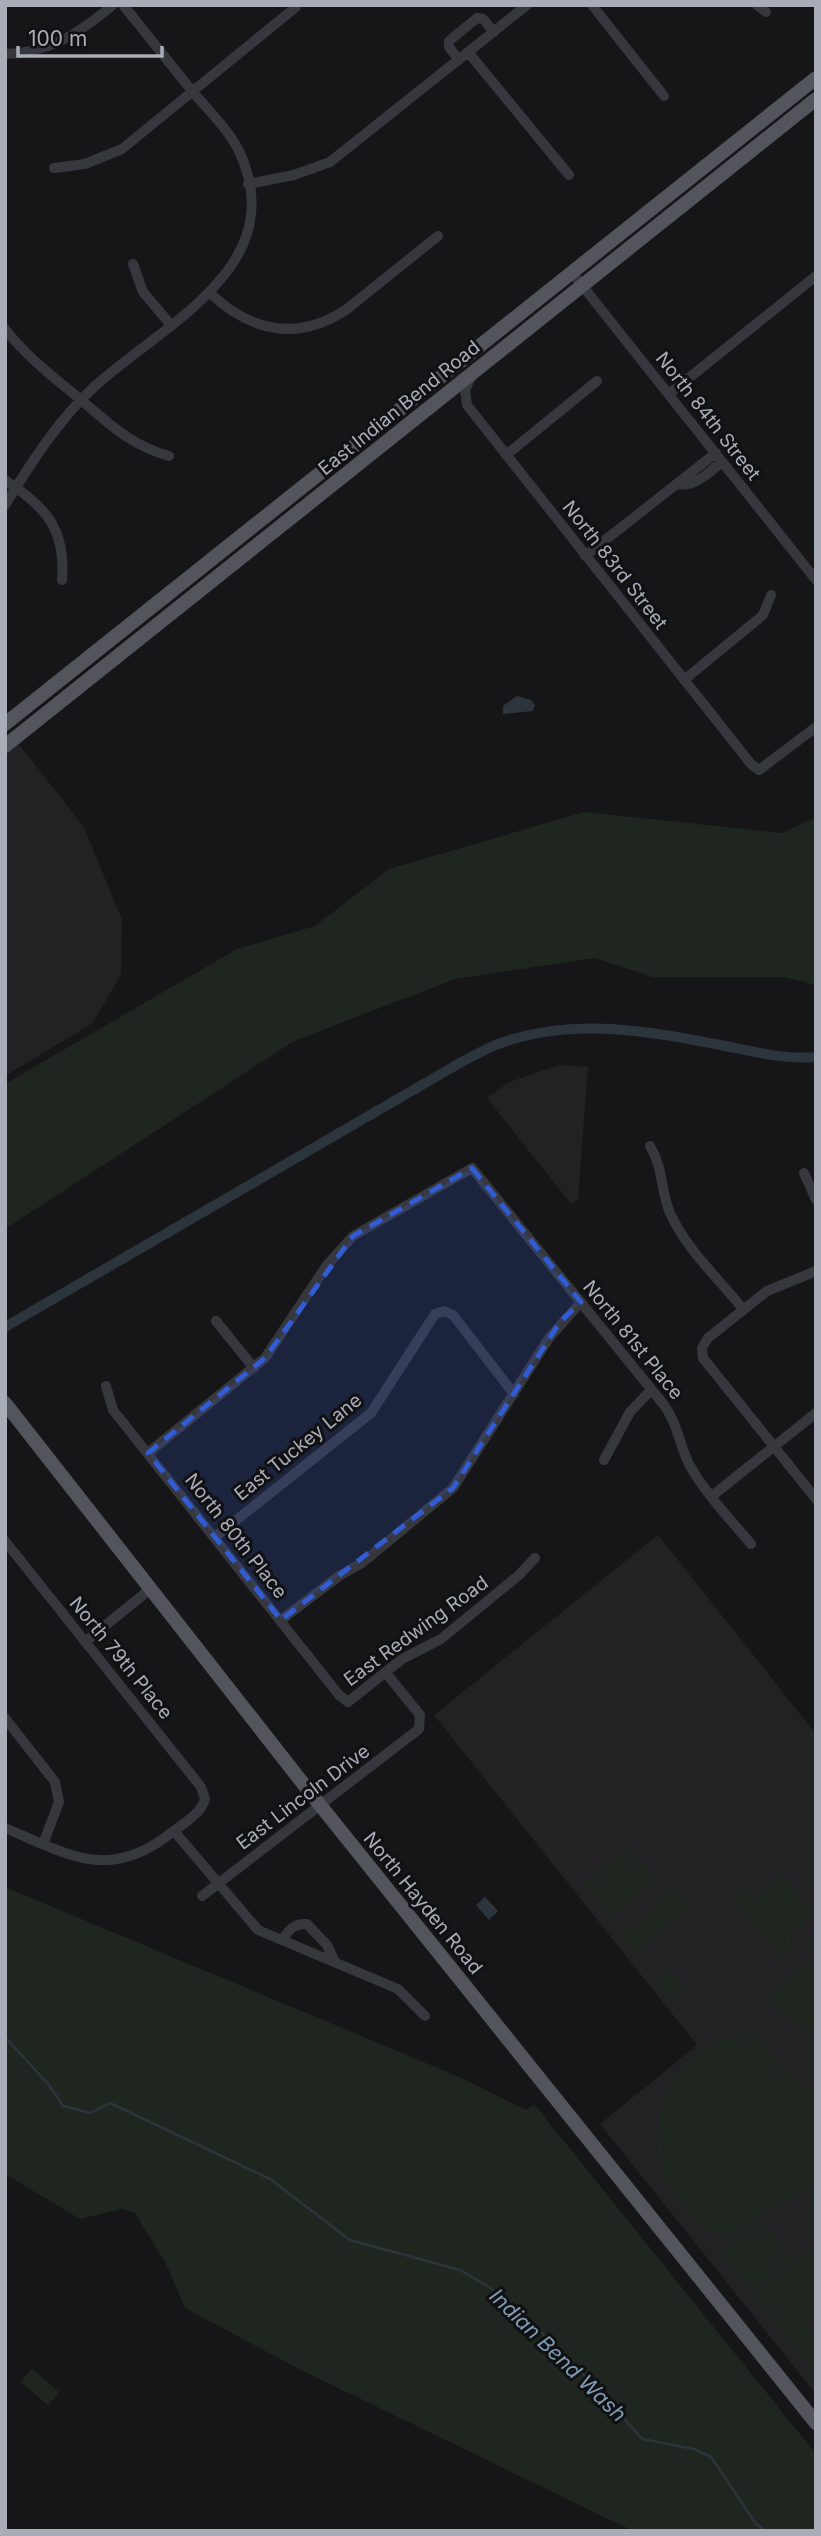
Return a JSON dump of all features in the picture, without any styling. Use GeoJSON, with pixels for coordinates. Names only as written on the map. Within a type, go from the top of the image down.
{"type":"FeatureCollection","features":[{"type":"Feature","properties":{"kind":"main road","name":"East Indian Bend Road"},"geometry":{"type":"LineString","coordinates":[[5,724],[816,78]]}},
{"type":"Feature","properties":{"kind":"main road","name":"East Indian Bend Road"},"geometry":{"type":"LineString","coordinates":[[5,746],[816,99]]}},
{"type":"Feature","properties":{"kind":"main road","name":"North Hayden Road"},"geometry":{"type":"LineString","coordinates":[[5,1403],[149,1590],[816,2423]]}},
{"type":"Feature","properties":{"kind":"street"},"geometry":{"type":"LineString","coordinates":[[5,54],[57,45],[81,31],[113,5]]}},
{"type":"Feature","properties":{"kind":"street"},"geometry":{"type":"LineString","coordinates":[[5,505],[55,429],[80,400],[210,293],[230,272],[250,222],[248,184],[239,151],[123,5]]}},
{"type":"Feature","properties":{"kind":"street"},"geometry":{"type":"LineString","coordinates":[[592,5],[664,96]]}},
{"type":"Feature","properties":{"kind":"street"},"geometry":{"type":"LineString","coordinates":[[54,168],[106,158],[139,136],[296,7]]}},
{"type":"Feature","properties":{"kind":"street"},"geometry":{"type":"LineString","coordinates":[[248,184],[293,176],[330,162],[522,7]]}},
{"type":"Feature","properties":{"kind":"street"},"geometry":{"type":"LineString","coordinates":[[459,60],[449,47],[449,41],[477,18],[483,19],[494,32]]}},
{"type":"Feature","properties":{"kind":"street"},"geometry":{"type":"LineString","coordinates":[[468,52],[569,175]]}},
{"type":"Feature","properties":{"kind":"street"},"geometry":{"type":"LineString","coordinates":[[210,293],[229,310],[257,324],[274,329],[311,327],[332,319],[347,309],[438,236]]}},
{"type":"Feature","properties":{"kind":"street"},"geometry":{"type":"LineString","coordinates":[[133,264],[143,292],[171,325]]}},
{"type":"Feature","properties":{"kind":"street","name":"North 84th Street"},"geometry":{"type":"LineString","coordinates":[[573,274],[816,580]]}},
{"type":"Feature","properties":{"kind":"street"},"geometry":{"type":"LineString","coordinates":[[669,394],[816,276]]}},
{"type":"Feature","properties":{"kind":"street"},"geometry":{"type":"LineString","coordinates":[[5,329],[36,363],[126,439],[144,449],[169,456]]}},
{"type":"Feature","properties":{"kind":"street","name":"North 83rd Street"},"geometry":{"type":"LineString","coordinates":[[472,375],[465,390],[467,405],[751,764],[759,770],[816,727]]}},
{"type":"Feature","properties":{"kind":"street"},"geometry":{"type":"LineString","coordinates":[[506,455],[597,381]]}},
{"type":"Feature","properties":{"kind":"street"},"geometry":{"type":"LineString","coordinates":[[585,556],[677,484],[719,458]]}},
{"type":"Feature","properties":{"kind":"street"},"geometry":{"type":"LineString","coordinates":[[5,480],[43,509],[52,523],[61,542],[62,580]]}},
{"type":"Feature","properties":{"kind":"street"},"geometry":{"type":"LineString","coordinates":[[684,680],[763,615],[771,595]]}},
{"type":"Feature","properties":{"kind":"street"},"geometry":{"type":"LineString","coordinates":[[650,1146],[660,1163],[665,1198],[676,1226],[743,1310]]}},
{"type":"Feature","properties":{"kind":"street","name":"North 81st Place"},"geometry":{"type":"LineString","coordinates":[[254,1368],[276,1345],[327,1265],[346,1243],[371,1224],[471,1168],[675,1420],[688,1462],[751,1545]]}},
{"type":"Feature","properties":{"kind":"street"},"geometry":{"type":"LineString","coordinates":[[804,1173],[816,1200]]}},
{"type":"Feature","properties":{"kind":"street"},"geometry":{"type":"LineString","coordinates":[[816,1271],[767,1291],[708,1338],[702,1348],[703,1358],[816,1499]]}},
{"type":"Feature","properties":{"kind":"street"},"geometry":{"type":"LineString","coordinates":[[281,1620],[339,1576],[362,1563],[453,1488],[549,1338],[581,1302]]}},
{"type":"Feature","properties":{"kind":"street","name":"East Tuckey Lane"},"geometry":{"type":"LineString","coordinates":[[215,1537],[371,1413],[435,1314],[444,1311],[453,1315],[514,1394]]}},
{"type":"Feature","properties":{"kind":"street"},"geometry":{"type":"LineString","coordinates":[[148,1453],[254,1368],[216,1321]]}},
{"type":"Feature","properties":{"kind":"street","name":"North 80th Place"},"geometry":{"type":"LineString","coordinates":[[106,1386],[113,1410],[348,1702]]}},
{"type":"Feature","properties":{"kind":"street"},"geometry":{"type":"LineString","coordinates":[[604,1460],[630,1412],[651,1390]]}},
{"type":"Feature","properties":{"kind":"street"},"geometry":{"type":"LineString","coordinates":[[712,1496],[816,1413]]}},
{"type":"Feature","properties":{"kind":"street","name":"North 79th Place"},"geometry":{"type":"LineString","coordinates":[[5,1541],[201,1787],[205,1799],[198,1812],[174,1831]]}},
{"type":"Feature","properties":{"kind":"street","name":"East Redwing Road"},"geometry":{"type":"LineString","coordinates":[[348,1702],[402,1659],[441,1639],[519,1575],[535,1558]]}},
{"type":"Feature","properties":{"kind":"street"},"geometry":{"type":"LineString","coordinates":[[85,1642],[149,1590]]}},
{"type":"Feature","properties":{"kind":"street","name":"East Lincoln Drive"},"geometry":{"type":"LineString","coordinates":[[202,1896],[411,1737],[420,1723],[415,1708],[386,1672]]}},
{"type":"Feature","properties":{"kind":"street"},"geometry":{"type":"LineString","coordinates":[[5,1718],[55,1782],[59,1802],[43,1844]]}},
{"type":"Feature","properties":{"kind":"street"},"geometry":{"type":"LineString","coordinates":[[5,1828],[86,1861],[116,1862],[152,1848],[174,1831],[249,1923],[282,1940],[405,1992],[425,2016]]}},
{"type":"Feature","properties":{"kind":"street"},"geometry":{"type":"LineString","coordinates":[[282,1940],[288,1930],[299,1923],[307,1924],[327,1945],[335,1962]]}},
{"type":"Feature","properties":{"kind":"highlighted area"},"geometry":{"type":"Polygon","coordinates":[[[472,1168],[581,1302],[560,1322],[453,1488],[281,1620],[148,1453],[265,1358],[353,1236],[472,1168]]]}},
{"type":"Feature","properties":{"kind":"shaded area"},"geometry":{"type":"Polygon","coordinates":[[[517,696],[531,700],[535,705],[533,711],[503,714],[503,706],[517,696]]]}},
{"type":"Feature","properties":{"kind":"shaded area"},"geometry":{"type":"Polygon","coordinates":[[[18,743],[84,827],[122,920],[121,974],[93,1023],[5,1076],[5,754],[18,743]]]}},
{"type":"Feature","properties":{"kind":"shaded area"},"geometry":{"type":"Polygon","coordinates":[[[584,812],[782,833],[816,817],[816,985],[784,977],[653,977],[595,958],[455,979],[294,1041],[5,1229],[5,1084],[237,949],[315,926],[389,869],[584,812]]]}},
{"type":"Feature","properties":{"kind":"shaded area"},"geometry":{"type":"Polygon","coordinates":[[[559,1065],[588,1067],[578,1199],[571,1204],[487,1098],[509,1082],[559,1065]]]}},
{"type":"Feature","properties":{"kind":"shaded area"},"geometry":{"type":"Polygon","coordinates":[[[658,1535],[816,1734],[816,2394],[600,2124],[697,2045],[434,1715],[658,1535]]]}},
{"type":"Feature","properties":{"kind":"shaded area"},"geometry":{"type":"Polygon","coordinates":[[[629,1848],[655,1881],[641,1892],[626,1874],[640,1894],[611,1917],[584,1883],[629,1848]]]}},
{"type":"Feature","properties":{"kind":"shaded area"},"geometry":{"type":"Polygon","coordinates":[[[783,1876],[814,1914],[790,1936],[792,1949],[782,1959],[733,1900],[744,1889],[754,1898],[783,1876]]]}},
{"type":"Feature","properties":{"kind":"shaded area"},"geometry":{"type":"Polygon","coordinates":[[[5,1887],[464,2079],[526,2110],[534,2104],[816,2454],[816,2531],[633,2531],[301,2370],[185,2308],[167,2266],[135,2213],[122,2209],[80,2219],[5,2174],[5,1887]]]}},
{"type":"Feature","properties":{"kind":"shaded area"},"geometry":{"type":"Polygon","coordinates":[[[673,1888],[690,1908],[633,1954],[617,1935],[630,1924],[634,1928],[656,1910],[653,1905],[673,1888]]]}},
{"type":"Feature","properties":{"kind":"shaded area"},"geometry":{"type":"Polygon","coordinates":[[[485,1897],[498,1911],[489,1920],[476,1905],[485,1897]]]}},
{"type":"Feature","properties":{"kind":"shaded area"},"geometry":{"type":"Polygon","coordinates":[[[816,1957],[816,2033],[793,2023],[766,1997],[816,1957]]]}},
{"type":"Feature","properties":{"kind":"shaded area"},"geometry":{"type":"Polygon","coordinates":[[[668,1969],[685,1990],[670,2002],[653,1981],[668,1969]]]}},
{"type":"Feature","properties":{"kind":"shaded area"},"geometry":{"type":"Polygon","coordinates":[[[752,2031],[785,2070],[816,2094],[816,2183],[806,2191],[772,2207],[731,2240],[696,2220],[672,2193],[659,2161],[658,2127],[666,2094],[685,2066],[714,2044],[752,2031]]]}},
{"type":"Feature","properties":{"kind":"shaded area"},"geometry":{"type":"Polygon","coordinates":[[[760,2219],[793,2259],[752,2292],[719,2252],[760,2219]]]}},
{"type":"Feature","properties":{"kind":"shaded area"},"geometry":{"type":"Polygon","coordinates":[[[816,2245],[816,2312],[805,2322],[816,2336],[816,2377],[754,2295],[816,2245]]]}},
{"type":"Feature","properties":{"kind":"shaded area"},"geometry":{"type":"Polygon","coordinates":[[[32,2369],[59,2392],[48,2405],[20,2382],[32,2369]]]}},
{"type":"Feature","properties":{"kind":"waterway"},"geometry":{"type":"LineString","coordinates":[[5,1327],[458,1064],[501,1043],[555,1030],[610,1029],[666,1035],[780,1056],[816,1057]]}},
{"type":"Feature","properties":{"kind":"waterway","name":"Indian Bend Wash"},"geometry":{"type":"LineString","coordinates":[[5,2037],[49,2085],[63,2106],[91,2113],[110,2103],[270,2179],[350,2240],[460,2270],[489,2287],[519,2310],[592,2383],[642,2439],[694,2449],[711,2457],[756,2524],[766,2531]]}}]}
